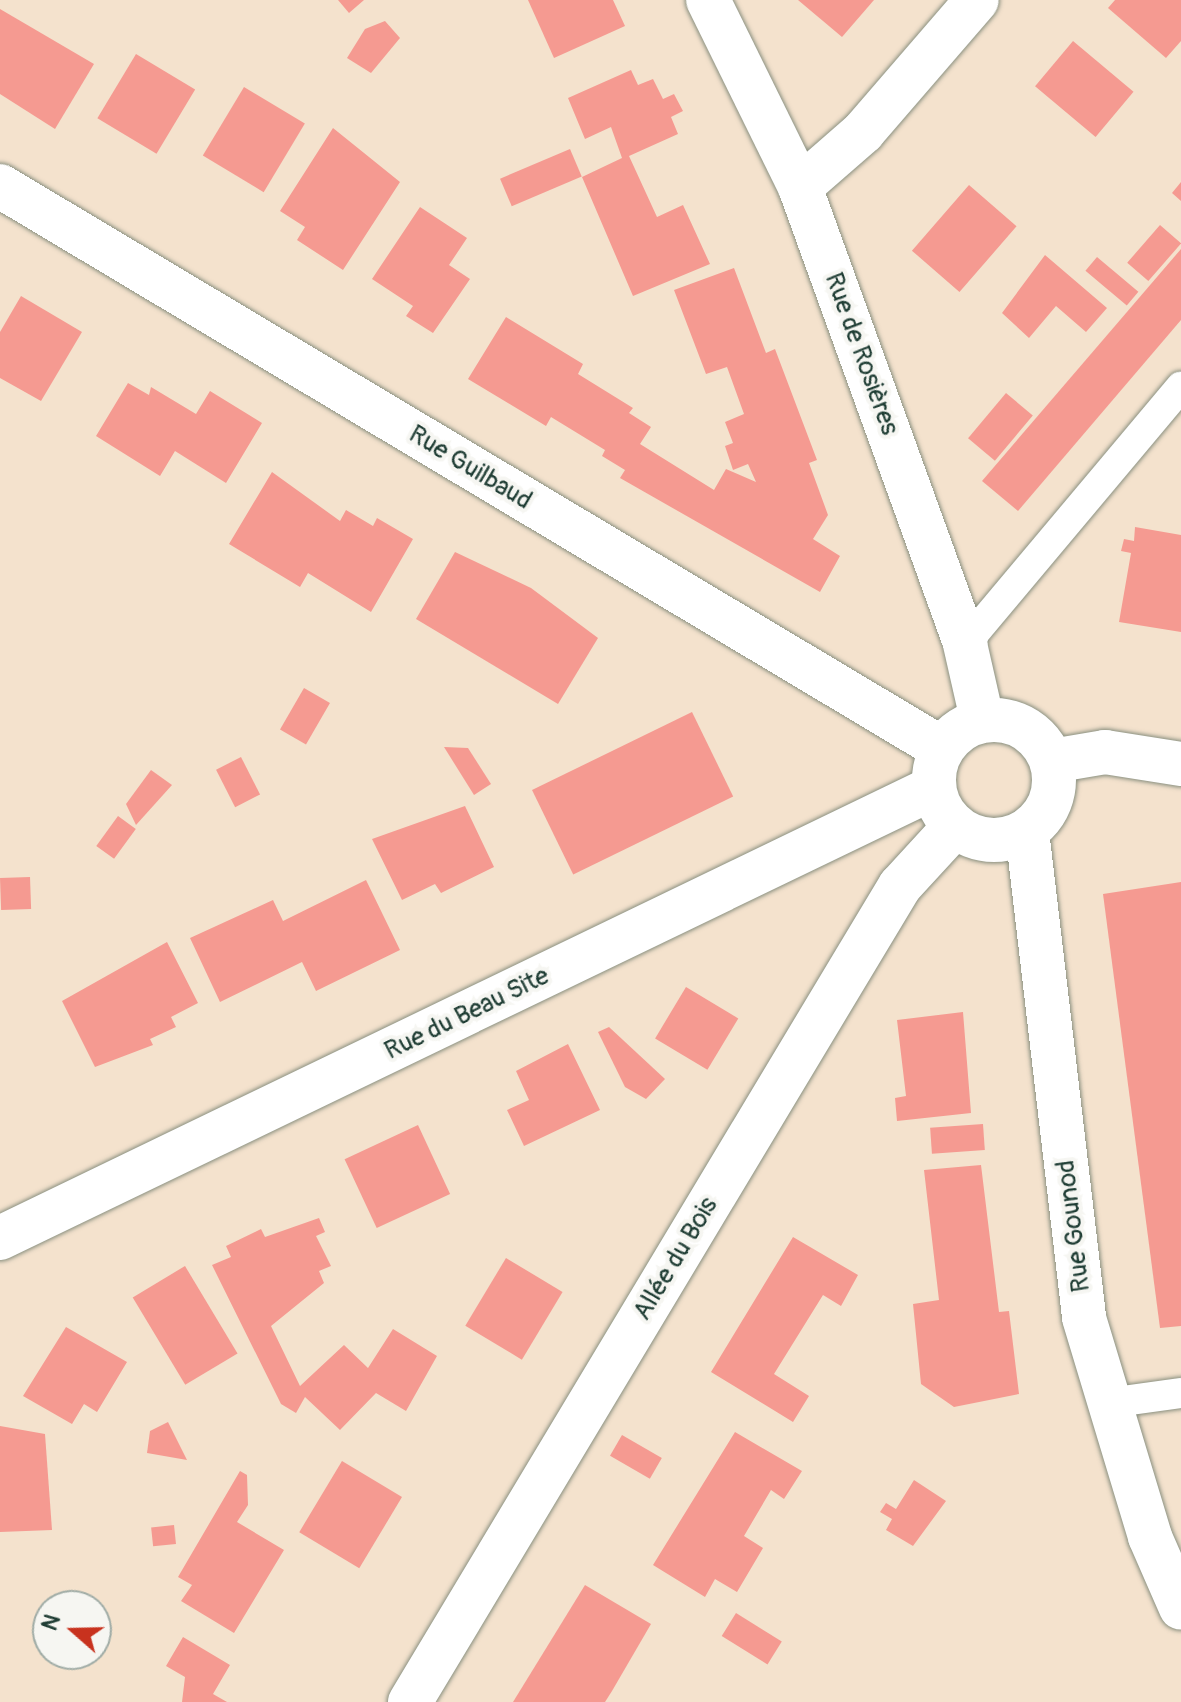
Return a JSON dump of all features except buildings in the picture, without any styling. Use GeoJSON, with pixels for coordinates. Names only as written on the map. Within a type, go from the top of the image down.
{"type":"FeatureCollection","features":[{"type":"Feature","properties":{"kind":"street","name":"Rue de Rosières"},"geometry":{"type":"LineString","coordinates":[[708,0],[800,187],[965,644],[982,719]]}},
{"type":"Feature","properties":{"kind":"street"},"geometry":{"type":"LineString","coordinates":[[800,187],[863,132],[977,0]]}},
{"type":"Feature","properties":{"kind":"street","name":"Rue Guilbaud"},"geometry":{"type":"LineString","coordinates":[[0,186],[937,768]]}},
{"type":"Feature","properties":{"kind":"street"},"geometry":{"type":"LineString","coordinates":[[982,719],[1025,727],[1052,761],[1054,787],[1045,812],[1027,831],[990,841],[955,826],[937,768],[982,719]]}},
{"type":"Feature","properties":{"kind":"street"},"geometry":{"type":"LineString","coordinates":[[1052,761],[1105,752],[1181,764]]}},
{"type":"Feature","properties":{"kind":"street","name":"Rue du Beau Site"},"geometry":{"type":"LineString","coordinates":[[0,1238],[937,768]]}},
{"type":"Feature","properties":{"kind":"street","name":"Allée du Bois"},"geometry":{"type":"LineString","coordinates":[[410,1702],[900,886],[955,826]]}},
{"type":"Feature","properties":{"kind":"street","name":"Rue Gounod"},"geometry":{"type":"LineString","coordinates":[[1027,831],[1084,1318],[1108,1403],[1181,1608]]}},
{"type":"Feature","properties":{"kind":"lane"},"geometry":{"type":"LineString","coordinates":[[965,644],[1039,561],[1181,387]]}},
{"type":"Feature","properties":{"kind":"lane"},"geometry":{"type":"LineString","coordinates":[[1108,1403],[1181,1393]]}}]}
